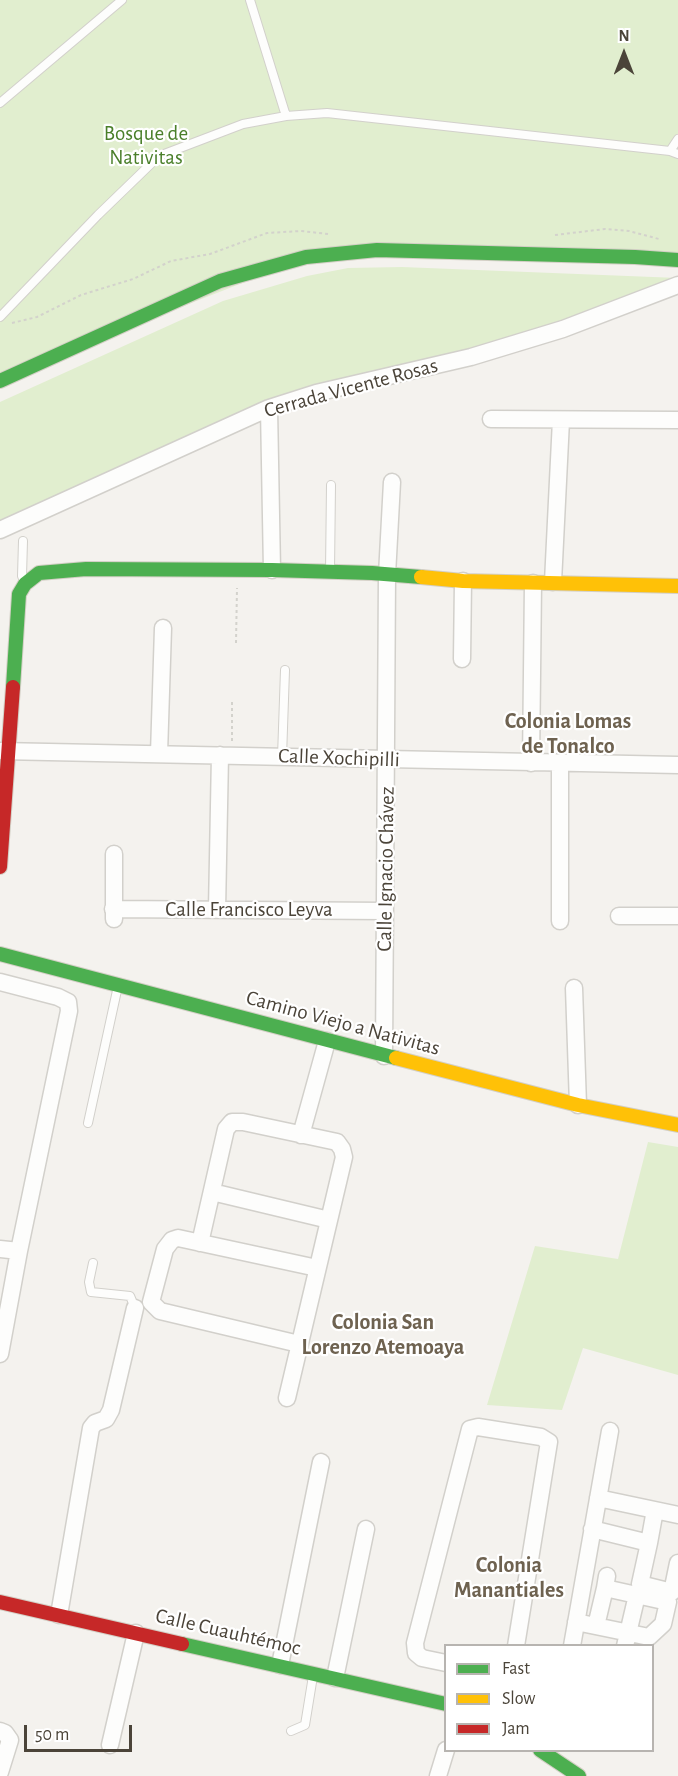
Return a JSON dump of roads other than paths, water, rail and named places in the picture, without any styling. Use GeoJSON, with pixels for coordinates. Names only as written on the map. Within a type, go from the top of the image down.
{"type":"FeatureCollection","features":[{"type":"Feature","properties":{"kind":"street"},"geometry":{"type":"LineString","coordinates":[[0,381],[220,281],[259,268],[306,257],[377,250],[634,256],[678,260]]}},
{"type":"Feature","properties":{"kind":"street","name":"Cerrada Vicente Rosas"},"geometry":{"type":"LineString","coordinates":[[0,530],[269,408],[316,393],[483,354],[563,329],[678,285]]}},
{"type":"Feature","properties":{"kind":"street"},"geometry":{"type":"LineString","coordinates":[[269,408],[272,570]]}},
{"type":"Feature","properties":{"kind":"street"},"geometry":{"type":"LineString","coordinates":[[491,419],[678,420]]}},
{"type":"Feature","properties":{"kind":"street"},"geometry":{"type":"LineString","coordinates":[[553,582],[561,420]]}},
{"type":"Feature","properties":{"kind":"street","name":"Calle Ignacio Chávez"},"geometry":{"type":"LineString","coordinates":[[384,1056],[387,575],[392,482]]}},
{"type":"Feature","properties":{"kind":"street"},"geometry":{"type":"LineString","coordinates":[[0,867],[5,751],[19,594],[25,584],[39,573],[86,569],[272,570],[463,581],[678,586]]}},
{"type":"Feature","properties":{"kind":"street"},"geometry":{"type":"LineString","coordinates":[[462,659],[463,581]]}},
{"type":"Feature","properties":{"kind":"street"},"geometry":{"type":"LineString","coordinates":[[531,763],[533,583]]}},
{"type":"Feature","properties":{"kind":"street"},"geometry":{"type":"LineString","coordinates":[[159,754],[163,628]]}},
{"type":"Feature","properties":{"kind":"street","name":"Calle Xochipilli"},"geometry":{"type":"LineString","coordinates":[[5,751],[678,765]]}},
{"type":"Feature","properties":{"kind":"street"},"geometry":{"type":"LineString","coordinates":[[217,910],[226,756]]}},
{"type":"Feature","properties":{"kind":"street"},"geometry":{"type":"LineString","coordinates":[[560,921],[561,763]]}},
{"type":"Feature","properties":{"kind":"street","name":"Calle Francisco Leyva"},"geometry":{"type":"LineString","coordinates":[[114,854],[114,915],[217,910],[385,911]]}},
{"type":"Feature","properties":{"kind":"street"},"geometry":{"type":"LineString","coordinates":[[619,916],[678,916]]}},
{"type":"Feature","properties":{"kind":"street","name":"Camino Viejo a Nativitas"},"geometry":{"type":"LineString","coordinates":[[0,954],[578,1105],[678,1125]]}},
{"type":"Feature","properties":{"kind":"street"},"geometry":{"type":"LineString","coordinates":[[0,982],[58,997],[68,1002],[69,1011],[0,1354]]}},
{"type":"Feature","properties":{"kind":"street"},"geometry":{"type":"LineString","coordinates":[[574,988],[578,1105]]}},
{"type":"Feature","properties":{"kind":"street"},"geometry":{"type":"LineString","coordinates":[[301,1135],[327,1041]]}},
{"type":"Feature","properties":{"kind":"street"},"geometry":{"type":"LineString","coordinates":[[200,1243],[226,1128],[232,1122],[243,1122],[337,1142],[342,1149],[344,1157],[287,1398]]}},
{"type":"Feature","properties":{"kind":"street"},"geometry":{"type":"LineString","coordinates":[[212,1192],[329,1220]]}},
{"type":"Feature","properties":{"kind":"street"},"geometry":{"type":"LineString","coordinates":[[299,1344],[160,1311],[151,1302],[165,1249],[172,1240],[200,1243],[317,1268]]}},
{"type":"Feature","properties":{"kind":"street"},"geometry":{"type":"LineString","coordinates":[[0,1249],[19,1251]]}},
{"type":"Feature","properties":{"kind":"street"},"geometry":{"type":"LineString","coordinates":[[59,1615],[91,1428],[95,1423],[106,1419],[111,1410],[135,1308]]}},
{"type":"Feature","properties":{"kind":"street"},"geometry":{"type":"LineString","coordinates":[[444,1663],[422,1658],[416,1653],[415,1643],[470,1429],[478,1427],[541,1437],[549,1442],[516,1644]]}},
{"type":"Feature","properties":{"kind":"street"},"geometry":{"type":"LineString","coordinates":[[572,1644],[610,1431]]}},
{"type":"Feature","properties":{"kind":"street"},"geometry":{"type":"LineString","coordinates":[[280,1665],[321,1462]]}},
{"type":"Feature","properties":{"kind":"street"},"geometry":{"type":"LineString","coordinates":[[598,1498],[678,1515]]}},
{"type":"Feature","properties":{"kind":"street"},"geometry":{"type":"LineString","coordinates":[[627,1639],[655,1510]]}},
{"type":"Feature","properties":{"kind":"street"},"geometry":{"type":"LineString","coordinates":[[335,1678],[366,1529]]}},
{"type":"Feature","properties":{"kind":"street"},"geometry":{"type":"LineString","coordinates":[[592,1529],[649,1543]]}},
{"type":"Feature","properties":{"kind":"street"},"geometry":{"type":"LineString","coordinates":[[638,1590],[672,1592],[678,1563]]}},
{"type":"Feature","properties":{"kind":"street"},"geometry":{"type":"LineString","coordinates":[[576,1622],[596,1626],[627,1639],[649,1637],[663,1624],[668,1602],[638,1590],[606,1582],[585,1571]]}},
{"type":"Feature","properties":{"kind":"street"},"geometry":{"type":"LineString","coordinates":[[596,1626],[606,1582]]}},
{"type":"Feature","properties":{"kind":"street","name":"Calle Cuauhtémoc"},"geometry":{"type":"LineString","coordinates":[[0,1602],[444,1704]]}},
{"type":"Feature","properties":{"kind":"street"},"geometry":{"type":"LineString","coordinates":[[110,1745],[136,1633]]}},
{"type":"Feature","properties":{"kind":"street"},"geometry":{"type":"LineString","coordinates":[[0,1731],[5,1733],[10,1740],[0,1772]]}},
{"type":"Feature","properties":{"kind":"street"},"geometry":{"type":"LineString","coordinates":[[438,1776],[445,1752]]}},
{"type":"Feature","properties":{"kind":"street"},"geometry":{"type":"LineString","coordinates":[[548,1753],[579,1776]]}},
{"type":"Feature","properties":{"kind":"lane"},"geometry":{"type":"LineString","coordinates":[[0,103],[122,0]]}},
{"type":"Feature","properties":{"kind":"lane"},"geometry":{"type":"LineString","coordinates":[[250,0],[286,116]]}},
{"type":"Feature","properties":{"kind":"lane"},"geometry":{"type":"LineString","coordinates":[[0,317],[159,156],[243,124],[286,116],[327,113],[674,153],[678,139]]}},
{"type":"Feature","properties":{"kind":"lane"},"geometry":{"type":"LineString","coordinates":[[330,572],[331,485]]}},
{"type":"Feature","properties":{"kind":"lane"},"geometry":{"type":"LineString","coordinates":[[23,542],[22,576],[25,584]]}},
{"type":"Feature","properties":{"kind":"lane"},"geometry":{"type":"LineString","coordinates":[[282,757],[285,670]]}},
{"type":"Feature","properties":{"kind":"lane"},"geometry":{"type":"LineString","coordinates":[[87,1123],[118,985]]}},
{"type":"Feature","properties":{"kind":"lane"},"geometry":{"type":"LineString","coordinates":[[93,1263],[89,1282],[91,1292],[130,1296],[135,1308]]}},
{"type":"Feature","properties":{"kind":"lane"},"geometry":{"type":"LineString","coordinates":[[291,1731],[305,1725],[314,1673]]}},
{"type":"Feature","properties":{"kind":"district","name":"Colonia Lomas de Tonalco"},"geometry":{"type":"Point","coordinates":[568,734]}},
{"type":"Feature","properties":{"kind":"district","name":"Colonia San Lorenzo Atemoaya"},"geometry":{"type":"Point","coordinates":[383,1334]}},
{"type":"Feature","properties":{"kind":"district","name":"Colonia Manantiales"},"geometry":{"type":"Point","coordinates":[509,1578]}},
{"type":"Feature","properties":{"kind":"park label","name":"Bosque de Nativitas"},"geometry":{"type":"Point","coordinates":[146,146]}}]}
